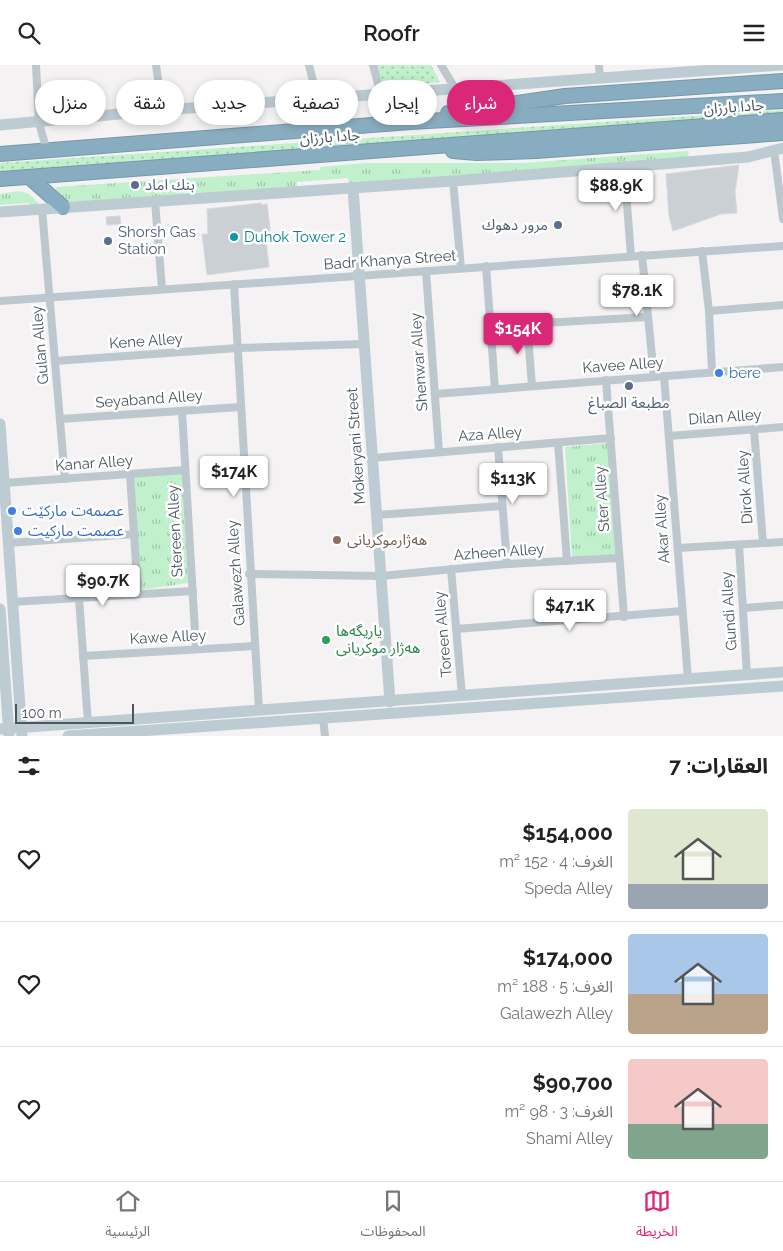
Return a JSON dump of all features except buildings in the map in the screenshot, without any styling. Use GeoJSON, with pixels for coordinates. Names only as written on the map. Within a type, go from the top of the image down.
{"type":"FeatureCollection","features":[{"type":"Feature","properties":{"kind":"highway"},"geometry":{"type":"LineString","coordinates":[[437,115],[454,111],[566,96],[783,81]]}},
{"type":"Feature","properties":{"kind":"highway","name":"جادا بارزان"},"geometry":{"type":"LineString","coordinates":[[437,120],[783,101]]}},
{"type":"Feature","properties":{"kind":"highway","name":"جادا بارزان"},"geometry":{"type":"LineString","coordinates":[[0,179],[783,120]]}},
{"type":"Feature","properties":{"kind":"highway","name":"جادا بارزان"},"geometry":{"type":"LineString","coordinates":[[0,155],[374,125]]}},
{"type":"Feature","properties":{"kind":"highway"},"geometry":{"type":"LineString","coordinates":[[409,147],[478,153],[518,152],[783,133]]}},
{"type":"Feature","properties":{"kind":"highway"},"geometry":{"type":"LineString","coordinates":[[29,177],[63,207]]}},
{"type":"Feature","properties":{"kind":"main road"},"geometry":{"type":"LineString","coordinates":[[515,85],[600,79],[662,69],[781,65]]}},
{"type":"Feature","properties":{"kind":"main road"},"geometry":{"type":"LineString","coordinates":[[184,109],[275,103]]}},
{"type":"Feature","properties":{"kind":"main road"},"geometry":{"type":"LineString","coordinates":[[0,125],[35,123]]}},
{"type":"Feature","properties":{"kind":"main road"},"geometry":{"type":"LineString","coordinates":[[0,212],[453,181],[748,157],[779,149]]}},
{"type":"Feature","properties":{"kind":"main road","name":"Mokeryani Street"},"geometry":{"type":"LineString","coordinates":[[352,187],[390,702]]}},
{"type":"Feature","properties":{"kind":"main road"},"geometry":{"type":"LineString","coordinates":[[0,424],[21,732]]}},
{"type":"Feature","properties":{"kind":"main road"},"geometry":{"type":"LineString","coordinates":[[0,609],[6,731],[21,732],[88,723],[783,672]]}},
{"type":"Feature","properties":{"kind":"main road"},"geometry":{"type":"LineString","coordinates":[[68,736],[108,735],[783,686]]}},
{"type":"Feature","properties":{"kind":"street"},"geometry":{"type":"LineString","coordinates":[[36,65],[37,80]]}},
{"type":"Feature","properties":{"kind":"street"},"geometry":{"type":"LineString","coordinates":[[156,65],[158,80]]}},
{"type":"Feature","properties":{"kind":"street"},"geometry":{"type":"LineString","coordinates":[[309,65],[312,80]]}},
{"type":"Feature","properties":{"kind":"street"},"geometry":{"type":"LineString","coordinates":[[373,65],[377,80]]}},
{"type":"Feature","properties":{"kind":"street"},"geometry":{"type":"LineString","coordinates":[[441,65],[450,80]]}},
{"type":"Feature","properties":{"kind":"street"},"geometry":{"type":"LineString","coordinates":[[599,65],[600,79]]}},
{"type":"Feature","properties":{"kind":"street"},"geometry":{"type":"LineString","coordinates":[[40,125],[47,151]]}},
{"type":"Feature","properties":{"kind":"street"},"geometry":{"type":"LineString","coordinates":[[324,125],[325,129]]}},
{"type":"Feature","properties":{"kind":"street"},"geometry":{"type":"LineString","coordinates":[[779,149],[783,219]]}},
{"type":"Feature","properties":{"kind":"street"},"geometry":{"type":"LineString","coordinates":[[624,166],[631,256]]}},
{"type":"Feature","properties":{"kind":"street"},"geometry":{"type":"LineString","coordinates":[[453,181],[460,268]]}},
{"type":"Feature","properties":{"kind":"street"},"geometry":{"type":"LineString","coordinates":[[155,201],[162,289]]}},
{"type":"Feature","properties":{"kind":"street","name":"Gulan Alley"},"geometry":{"type":"LineString","coordinates":[[42,209],[65,479]]}},
{"type":"Feature","properties":{"kind":"street","name":"Badr Khanya Street"},"geometry":{"type":"LineString","coordinates":[[0,301],[783,246]]}},
{"type":"Feature","properties":{"kind":"street"},"geometry":{"type":"LineString","coordinates":[[702,251],[709,311],[712,372]]}},
{"type":"Feature","properties":{"kind":"street"},"geometry":{"type":"LineString","coordinates":[[642,255],[654,377]]}},
{"type":"Feature","properties":{"kind":"street"},"geometry":{"type":"LineString","coordinates":[[486,266],[495,389]]}},
{"type":"Feature","properties":{"kind":"street","name":"Shenwar Alley"},"geometry":{"type":"LineString","coordinates":[[426,271],[439,452]]}},
{"type":"Feature","properties":{"kind":"street","name":"Galawezh Alley"},"geometry":{"type":"LineString","coordinates":[[234,284],[259,710]]}},
{"type":"Feature","properties":{"kind":"street"},"geometry":{"type":"LineString","coordinates":[[709,311],[783,305]]}},
{"type":"Feature","properties":{"kind":"street"},"geometry":{"type":"LineString","coordinates":[[490,326],[648,317]]}},
{"type":"Feature","properties":{"kind":"street"},"geometry":{"type":"LineString","coordinates":[[527,323],[532,386]]}},
{"type":"Feature","properties":{"kind":"street","name":"Kene Alley"},"geometry":{"type":"LineString","coordinates":[[55,361],[238,348],[364,344]]}},
{"type":"Feature","properties":{"kind":"street","name":"Kavee Alley"},"geometry":{"type":"LineString","coordinates":[[435,394],[783,367]]}},
{"type":"Feature","properties":{"kind":"street","name":"Akar Alley"},"geometry":{"type":"LineString","coordinates":[[664,376],[688,679]]}},
{"type":"Feature","properties":{"kind":"street","name":"Ster Alley"},"geometry":{"type":"LineString","coordinates":[[606,380],[624,617]]}},
{"type":"Feature","properties":{"kind":"street","name":"Seyaband Alley"},"geometry":{"type":"LineString","coordinates":[[60,419],[240,407]]}},
{"type":"Feature","properties":{"kind":"street","name":"Stereen Alley"},"geometry":{"type":"LineString","coordinates":[[182,411],[196,649]]}},
{"type":"Feature","properties":{"kind":"street","name":"Dilan Alley"},"geometry":{"type":"LineString","coordinates":[[668,435],[783,427]]}},
{"type":"Feature","properties":{"kind":"street","name":"Dirok Alley"},"geometry":{"type":"LineString","coordinates":[[754,429],[763,543]]}},
{"type":"Feature","properties":{"kind":"street","name":"Aza Alley"},"geometry":{"type":"LineString","coordinates":[[372,459],[611,438]]}},
{"type":"Feature","properties":{"kind":"street"},"geometry":{"type":"LineString","coordinates":[[558,443],[567,561]]}},
{"type":"Feature","properties":{"kind":"street"},"geometry":{"type":"LineString","coordinates":[[498,447],[507,564]]}},
{"type":"Feature","properties":{"kind":"street","name":"Kanar Alley"},"geometry":{"type":"LineString","coordinates":[[4,483],[185,470]]}},
{"type":"Feature","properties":{"kind":"street"},"geometry":{"type":"LineString","coordinates":[[130,474],[138,594]]}},
{"type":"Feature","properties":{"kind":"street"},"geometry":{"type":"LineString","coordinates":[[377,515],[502,506]]}},
{"type":"Feature","properties":{"kind":"street"},"geometry":{"type":"LineString","coordinates":[[8,543],[135,534]]}},
{"type":"Feature","properties":{"kind":"street"},"geometry":{"type":"LineString","coordinates":[[678,548],[783,542]]}},
{"type":"Feature","properties":{"kind":"street","name":"Gundi Alley"},"geometry":{"type":"LineString","coordinates":[[739,545],[748,675]]}},
{"type":"Feature","properties":{"kind":"street","name":"Azheen Alley"},"geometry":{"type":"LineString","coordinates":[[250,574],[381,575],[507,564],[619,558]]}},
{"type":"Feature","properties":{"kind":"street","name":"Toreen Alley"},"geometry":{"type":"LineString","coordinates":[[451,569],[462,696]]}},
{"type":"Feature","properties":{"kind":"street"},"geometry":{"type":"LineString","coordinates":[[12,603],[193,591]]}},
{"type":"Feature","properties":{"kind":"street"},"geometry":{"type":"LineString","coordinates":[[79,598],[88,723]]}},
{"type":"Feature","properties":{"kind":"street"},"geometry":{"type":"LineString","coordinates":[[743,608],[783,605]]}},
{"type":"Feature","properties":{"kind":"street"},"geometry":{"type":"LineString","coordinates":[[456,629],[682,611]]}},
{"type":"Feature","properties":{"kind":"street","name":"Kawe Alley"},"geometry":{"type":"LineString","coordinates":[[83,656],[255,646]]}},
{"type":"Feature","properties":{"kind":"street"},"geometry":{"type":"LineString","coordinates":[[323,718],[325,736]]}},
{"type":"Feature","properties":{"kind":"green space"},"geometry":{"type":"Polygon","coordinates":[[[377,65],[431,65],[440,82],[437,82],[437,80],[381,80],[377,65]]]}},
{"type":"Feature","properties":{"kind":"green space"},"geometry":{"type":"Polygon","coordinates":[[[783,110],[783,113],[0,171],[0,163],[783,110]]]}},
{"type":"Feature","properties":{"kind":"green space"},"geometry":{"type":"Polygon","coordinates":[[[688,151],[689,158],[349,184],[348,178],[297,182],[297,189],[68,202],[55,187],[320,170],[320,167],[367,163],[523,163],[688,151]]]}},
{"type":"Feature","properties":{"kind":"green space"},"geometry":{"type":"Polygon","coordinates":[[[19,191],[29,194],[41,206],[32,206],[28,203],[0,205],[0,194],[19,191]]]}},
{"type":"Feature","properties":{"kind":"green space"},"geometry":{"type":"Polygon","coordinates":[[[607,443],[617,555],[572,558],[565,447],[607,443]]]}},
{"type":"Feature","properties":{"kind":"green space"},"geometry":{"type":"Polygon","coordinates":[[[182,472],[188,583],[140,590],[133,476],[182,472]]]}},
{"type":"Feature","properties":{"kind":"place","name":"بنك اماد"},"geometry":{"type":"Point","coordinates":[135,185]}},
{"type":"Feature","properties":{"kind":"place","name":"مرور دهوك"},"geometry":{"type":"Point","coordinates":[558,225]}},
{"type":"Feature","properties":{"kind":"place","name":"Duhok Tower 2"},"geometry":{"type":"Point","coordinates":[234,237]}},
{"type":"Feature","properties":{"kind":"place","name":"Shorsh Gas Station"},"geometry":{"type":"Point","coordinates":[108,241]}},
{"type":"Feature","properties":{"kind":"place","name":"bere"},"geometry":{"type":"Point","coordinates":[719,373]}},
{"type":"Feature","properties":{"kind":"place","name":"مطبعة الصباغ"},"geometry":{"type":"Point","coordinates":[629,386]}},
{"type":"Feature","properties":{"kind":"place","name":"عصمه‌ت ماركێت"},"geometry":{"type":"Point","coordinates":[12,511]}},
{"type":"Feature","properties":{"kind":"place","name":"عصمت ماركيت"},"geometry":{"type":"Point","coordinates":[18,531]}},
{"type":"Feature","properties":{"kind":"place","name":"ھەژارموکریانی"},"geometry":{"type":"Point","coordinates":[337,540]}},
{"type":"Feature","properties":{"kind":"place","name":"یاریگەها هەژار موکریانی"},"geometry":{"type":"Point","coordinates":[326,640]}}]}
